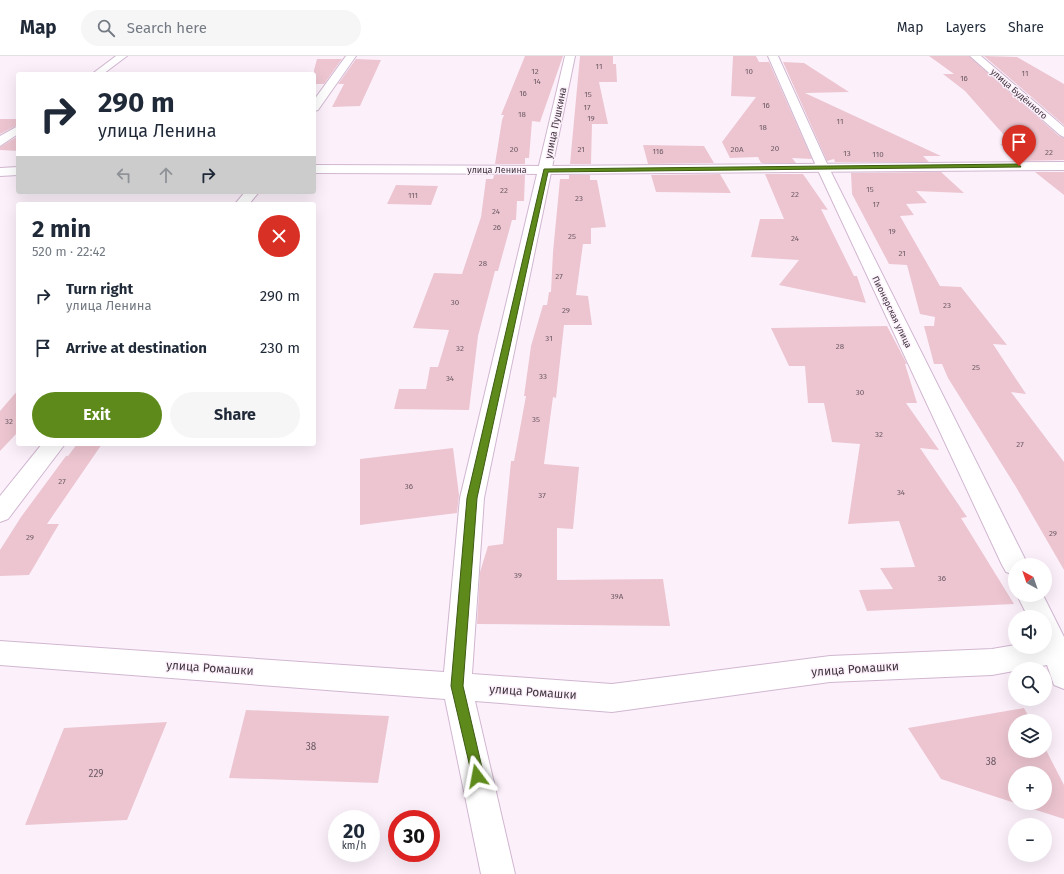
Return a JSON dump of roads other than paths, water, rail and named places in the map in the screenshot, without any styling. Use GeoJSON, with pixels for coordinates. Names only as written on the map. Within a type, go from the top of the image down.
{"type":"FeatureCollection","features":[{"type":"Feature","properties":{"kind":"street"},"geometry":{"type":"LineString","coordinates":[[100,72],[122,56]]}},
{"type":"Feature","properties":{"kind":"street"},"geometry":{"type":"LineString","coordinates":[[316,105],[352,56]]}},
{"type":"Feature","properties":{"kind":"street","name":"улица Пушкина"},"geometry":{"type":"LineString","coordinates":[[498,874],[457,686],[472,498],[546,170],[570,56]]}},
{"type":"Feature","properties":{"kind":"street","name":"Пионерская улица"},"geometry":{"type":"LineString","coordinates":[[773,56],[823,168],[1012,558]]}},
{"type":"Feature","properties":{"kind":"street","name":"улица Будённого"},"geometry":{"type":"LineString","coordinates":[[975,56],[1064,133]]}},
{"type":"Feature","properties":{"kind":"street"},"geometry":{"type":"LineString","coordinates":[[0,142],[16,130]]}},
{"type":"Feature","properties":{"kind":"street","name":"улица Ленина"},"geometry":{"type":"LineString","coordinates":[[316,169],[546,170],[1064,166]]}},
{"type":"Feature","properties":{"kind":"street"},"geometry":{"type":"LineString","coordinates":[[0,172],[16,172]]}},
{"type":"Feature","properties":{"kind":"street"},"geometry":{"type":"LineString","coordinates":[[244,202],[250,194]]}},
{"type":"Feature","properties":{"kind":"street"},"geometry":{"type":"LineString","coordinates":[[0,513],[52,446]]}},
{"type":"Feature","properties":{"kind":"street"},"geometry":{"type":"LineString","coordinates":[[1055,641],[1064,676]]}},
{"type":"Feature","properties":{"kind":"street","name":"улица Ромашки"},"geometry":{"type":"LineString","coordinates":[[0,653],[612,698],[830,668],[992,662],[1055,641]]}}]}
